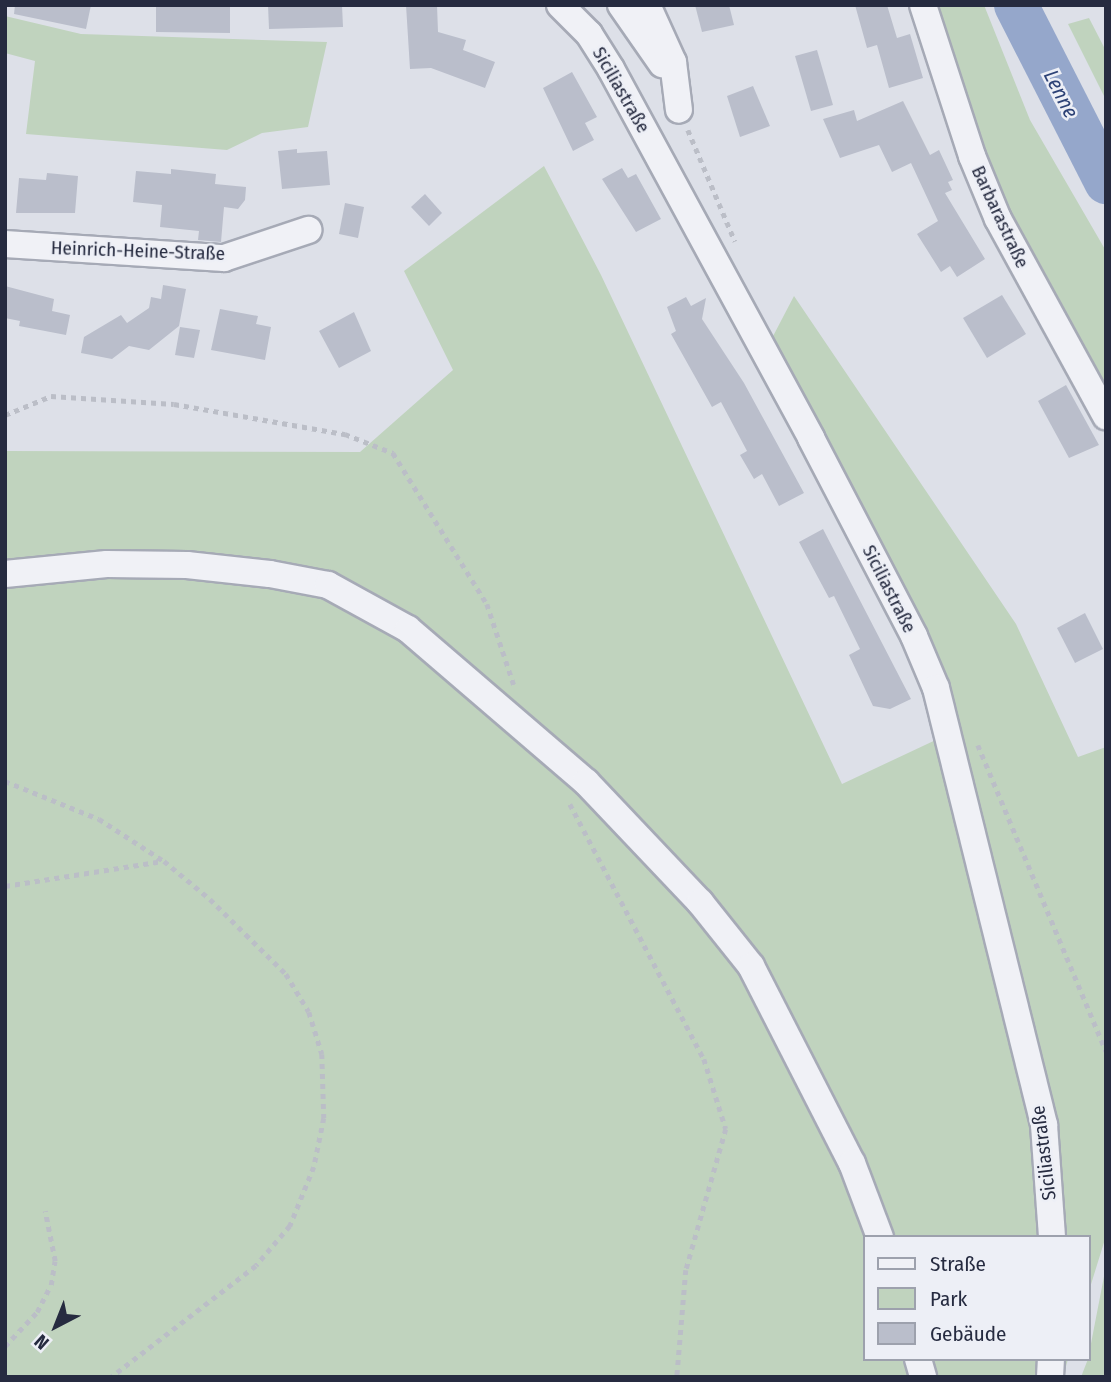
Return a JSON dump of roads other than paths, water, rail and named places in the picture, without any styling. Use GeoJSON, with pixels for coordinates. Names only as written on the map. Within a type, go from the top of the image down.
{"type":"FeatureCollection","features":[{"type":"Feature","properties":{"kind":"street","name":"Siciliastraße"},"geometry":{"type":"LineString","coordinates":[[560,5],[589,34],[611,69],[811,438],[914,636],[936,688],[1044,1125],[1052,1235]]}},
{"type":"Feature","properties":{"kind":"street"},"geometry":{"type":"LineString","coordinates":[[621,5],[678,98],[673,62],[647,5]]}},
{"type":"Feature","properties":{"kind":"street","name":"Barbarastraße"},"geometry":{"type":"LineString","coordinates":[[923,5],[972,156],[998,219],[1106,416]]}},
{"type":"Feature","properties":{"kind":"street","name":"Heinrich-Heine-Straße"},"geometry":{"type":"LineString","coordinates":[[5,244],[224,258],[308,230]]}},
{"type":"Feature","properties":{"kind":"street"},"geometry":{"type":"LineString","coordinates":[[5,574],[107,564],[187,565],[270,574],[328,585],[408,629],[586,782],[701,902],[751,966],[852,1163],[879,1235]]}},
{"type":"Feature","properties":{"kind":"waterway","name":"Lenne"},"geometry":{"type":"LineString","coordinates":[[1016,5],[1106,182]]}}]}
